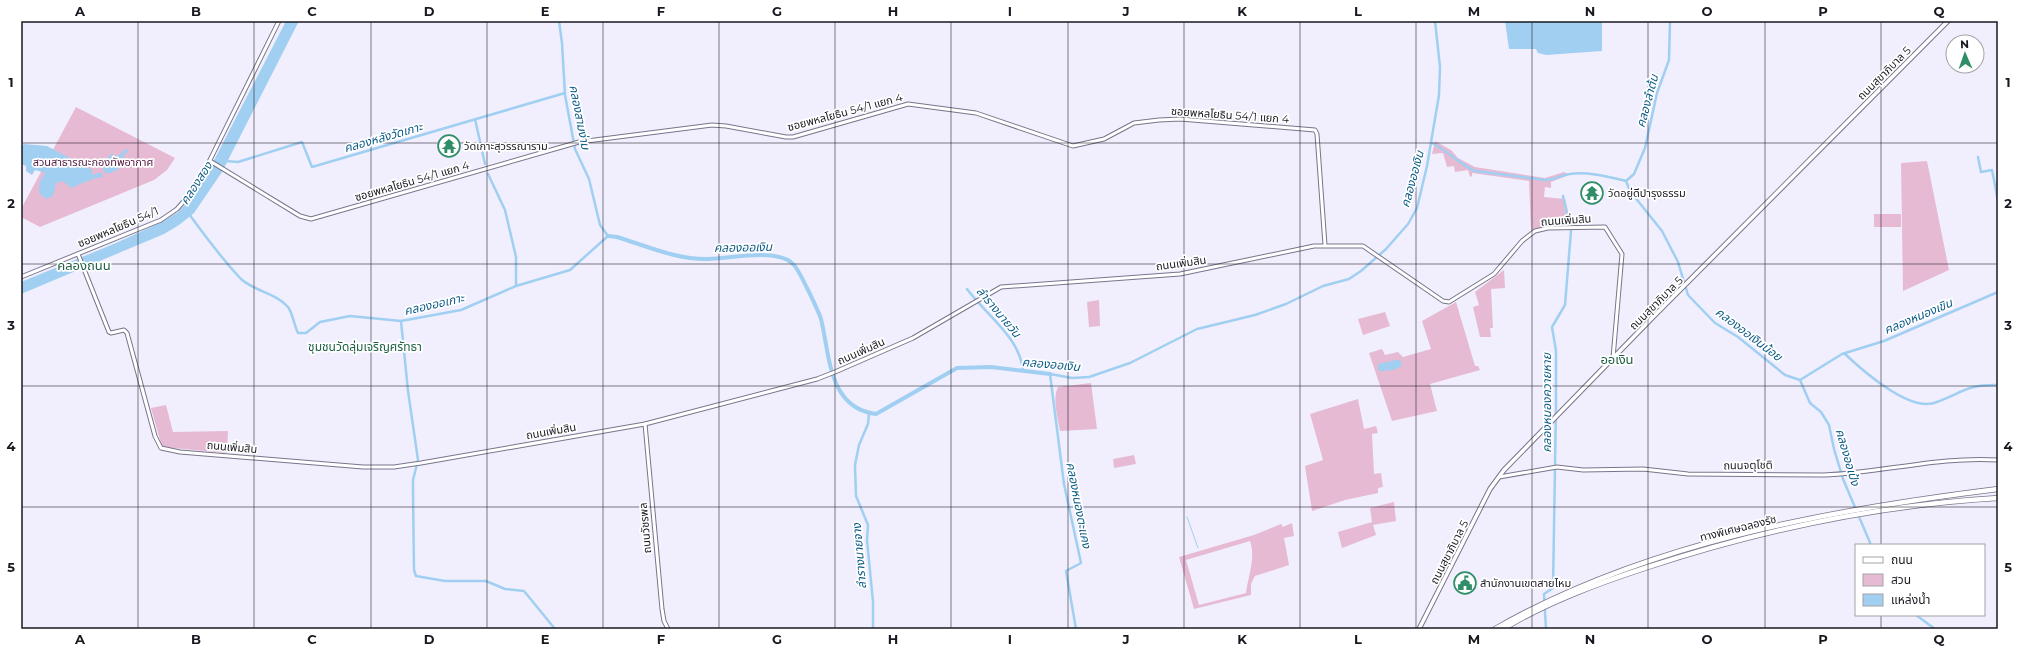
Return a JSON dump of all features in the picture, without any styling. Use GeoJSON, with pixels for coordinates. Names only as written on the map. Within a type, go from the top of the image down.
{"type":"FeatureCollection","features":[{"type":"Feature","properties":{"kind":"highway","name":"ทางพิเศษฉลองรัช"},"geometry":{"type":"LineString","coordinates":[[1495,629],[1560,596],[1620,572],[1718,541],[1831,515],[1916,500],[1998,489]]}},
{"type":"Feature","properties":{"kind":"highway","name":"ทางพิเศษฉลองรัช"},"geometry":{"type":"LineString","coordinates":[[1503,629],[1534,613],[1600,584],[1685,555],[1746,538],[1838,518],[1919,506],[1998,498]]}},
{"type":"Feature","properties":{"kind":"main road","name":"ถนนสุขาภิบาล 5"},"geometry":{"type":"LineString","coordinates":[[1419,629],[1490,489],[1499,477],[1554,418],[1948,21]]}},
{"type":"Feature","properties":{"kind":"street","name":"ซอยพหลโยธิน 54/1"},"geometry":{"type":"LineString","coordinates":[[21,277],[79,255],[146,226],[169,215],[183,202],[197,186],[279,21]]}},
{"type":"Feature","properties":{"kind":"street","name":"ซอยพหลโยธิน 54/1 แยก 4"},"geometry":{"type":"LineString","coordinates":[[210,161],[300,216],[312,219],[572,143],[716,125],[793,137],[908,104],[976,113],[1065,145],[1074,146],[1104,139],[1131,124],[1143,121],[1180,119],[1315,130],[1317,134],[1326,245]]}},
{"type":"Feature","properties":{"kind":"street","name":"ถนนเพิ่มสิน"},"geometry":{"type":"LineString","coordinates":[[79,255],[110,333],[122,330],[127,333],[155,436],[158,445],[164,450],[363,467],[391,467],[417,464],[645,424],[830,374],[913,338],[993,290],[1009,285],[1180,274],[1298,248],[1326,245],[1363,246],[1443,301],[1449,302],[1494,274],[1522,241],[1533,232],[1548,228],[1605,227],[1621,253],[1613,359]]}},
{"type":"Feature","properties":{"kind":"street","name":"ถนนวัชรพล"},"geometry":{"type":"LineString","coordinates":[[645,424],[662,609],[664,621],[668,629]]}},
{"type":"Feature","properties":{"kind":"street","name":"ถนนจตุโชติ"},"geometry":{"type":"LineString","coordinates":[[1499,477],[1555,467],[1583,470],[1643,469],[1688,474],[1846,474],[1952,459],[1998,460]]}},
{"type":"Feature","properties":{"kind":"green space","name":"สวนสาธารณะกองทัพอากาศ"},"geometry":{"type":"Polygon","coordinates":[[[76,107],[175,158],[167,170],[154,180],[40,227],[21,217],[21,209],[76,107]]]}},
{"type":"Feature","properties":{"kind":"green space"},"geometry":{"type":"Polygon","coordinates":[[[1435,141],[1451,150],[1458,158],[1475,167],[1545,178],[1564,172],[1569,175],[1551,182],[1551,188],[1545,187],[1544,197],[1565,199],[1571,223],[1544,226],[1531,230],[1529,181],[1472,173],[1472,176],[1470,177],[1468,170],[1455,172],[1454,166],[1447,167],[1443,153],[1432,154],[1435,141]]]}},
{"type":"Feature","properties":{"kind":"green space"},"geometry":{"type":"Polygon","coordinates":[[[1927,161],[1949,270],[1903,291],[1901,163],[1927,161]]]}},
{"type":"Feature","properties":{"kind":"green space"},"geometry":{"type":"Polygon","coordinates":[[[1874,214],[1901,214],[1901,227],[1874,227],[1874,214]]]}},
{"type":"Feature","properties":{"kind":"green space"},"geometry":{"type":"Polygon","coordinates":[[[1504,270],[1505,288],[1491,289],[1493,328],[1490,328],[1491,337],[1480,337],[1473,307],[1479,305],[1475,292],[1504,270]]]}},
{"type":"Feature","properties":{"kind":"green space"},"geometry":{"type":"Polygon","coordinates":[[[1099,300],[1100,326],[1089,327],[1087,302],[1099,300]]]}},
{"type":"Feature","properties":{"kind":"green space"},"geometry":{"type":"Polygon","coordinates":[[[1456,302],[1475,366],[1478,366],[1480,370],[1430,384],[1437,411],[1392,421],[1369,353],[1382,349],[1385,355],[1398,352],[1403,357],[1431,349],[1422,321],[1456,302]]]}},
{"type":"Feature","properties":{"kind":"green space"},"geometry":{"type":"Polygon","coordinates":[[[1385,312],[1390,326],[1363,335],[1358,319],[1385,312]]]}},
{"type":"Feature","properties":{"kind":"green space"},"geometry":{"type":"Polygon","coordinates":[[[1091,383],[1097,429],[1060,431],[1055,403],[1058,387],[1091,383]]]}},
{"type":"Feature","properties":{"kind":"green space"},"geometry":{"type":"Polygon","coordinates":[[[1358,399],[1364,429],[1376,426],[1378,433],[1372,434],[1374,474],[1381,473],[1383,487],[1378,488],[1378,493],[1345,500],[1312,511],[1305,466],[1323,460],[1310,414],[1358,399]]]}},
{"type":"Feature","properties":{"kind":"green space"},"geometry":{"type":"Polygon","coordinates":[[[166,405],[173,432],[228,431],[227,453],[162,447],[151,408],[166,405]]]}},
{"type":"Feature","properties":{"kind":"green space"},"geometry":{"type":"Polygon","coordinates":[[[1134,455],[1136,464],[1114,468],[1113,459],[1134,455]]]}},
{"type":"Feature","properties":{"kind":"green space"},"geometry":{"type":"Polygon","coordinates":[[[1394,502],[1396,521],[1373,525],[1376,535],[1342,548],[1338,532],[1372,522],[1370,508],[1394,502]]]}},
{"type":"Feature","properties":{"kind":"green space"},"geometry":{"type":"Polygon","coordinates":[[[1292,523],[1294,536],[1284,538],[1289,565],[1255,576],[1251,584],[1251,595],[1194,609],[1179,557],[1254,535],[1281,524],[1283,527],[1292,523]],[[1250,541],[1186,560],[1199,605],[1246,593],[1252,560],[1252,547],[1250,541]]]}},
{"type":"Feature","properties":{"kind":"water"},"geometry":{"type":"Polygon","coordinates":[[[286,21],[299,21],[222,172],[194,213],[179,225],[164,234],[21,294],[21,282],[116,243],[164,221],[178,212],[195,194],[210,168],[286,21]]]}},
{"type":"Feature","properties":{"kind":"water"},"geometry":{"type":"Polygon","coordinates":[[[1505,21],[1602,21],[1602,51],[1546,55],[1538,53],[1536,49],[1509,49],[1505,21]]]}},
{"type":"Feature","properties":{"kind":"water"},"geometry":{"type":"Polygon","coordinates":[[[24,144],[47,146],[92,170],[92,175],[101,172],[103,177],[71,188],[63,181],[56,183],[53,196],[46,199],[39,193],[40,182],[45,173],[35,170],[32,175],[26,171],[26,166],[21,164],[21,146],[24,144]]]}},
{"type":"Feature","properties":{"kind":"water"},"geometry":{"type":"Polygon","coordinates":[[[126,149],[128,150],[127,153],[124,154],[124,162],[128,164],[111,173],[105,173],[103,169],[111,154],[118,156],[126,149]]]}},
{"type":"Feature","properties":{"kind":"water"},"geometry":{"type":"Polygon","coordinates":[[[1400,360],[1402,366],[1393,370],[1378,371],[1378,364],[1400,360]]]}},
{"type":"Feature","properties":{"kind":"waterway","name":"คลองออเกาะ"},"geometry":{"type":"LineString","coordinates":[[189,214],[207,239],[241,279],[246,283],[277,298],[288,307],[298,333],[306,333],[320,322],[350,316],[401,321],[461,310],[516,286],[570,270],[608,236],[600,225],[589,179],[575,149],[565,95],[562,43],[559,21]]}},
{"type":"Feature","properties":{"kind":"waterway","name":"คลองออเงิน"},"geometry":{"type":"LineString","coordinates":[[1076,629],[1066,571],[1081,563],[1064,484],[1050,374],[1072,378],[1089,377],[1130,363],[1197,329],[1255,315],[1286,304],[1323,286],[1349,279],[1361,271],[1386,249],[1408,224],[1417,208],[1427,166],[1439,95],[1440,67],[1435,21]]}},
{"type":"Feature","properties":{"kind":"waterway","name":"คลองลำต้น"},"geometry":{"type":"LineString","coordinates":[[1626,181],[1634,174],[1645,148],[1657,93],[1669,60],[1670,21]]}},
{"type":"Feature","properties":{"kind":"waterway","name":"คลองหลังวัดเกาะ"},"geometry":{"type":"LineString","coordinates":[[225,161],[238,162],[302,142],[312,167],[565,93]]}},
{"type":"Feature","properties":{"kind":"waterway"},"geometry":{"type":"LineString","coordinates":[[475,119],[485,164]]}},
{"type":"Feature","properties":{"kind":"waterway","name":"คลองออเงินน้อย"},"geometry":{"type":"LineString","coordinates":[[1432,143],[1475,171],[1545,180],[1577,173],[1584,173],[1626,181],[1630,191],[1662,231],[1678,262],[1688,295],[1715,323],[1738,337],[1785,375],[1800,380],[1842,354],[1884,341],[1998,292]]}},
{"type":"Feature","properties":{"kind":"waterway"},"geometry":{"type":"LineString","coordinates":[[1978,157],[1981,172],[1992,170],[1995,185]]}},
{"type":"Feature","properties":{"kind":"waterway"},"geometry":{"type":"LineString","coordinates":[[488,174],[505,210],[516,257],[516,285]]}},
{"type":"Feature","properties":{"kind":"waterway","name":"คลองหนองเขิน"},"geometry":{"type":"LineString","coordinates":[[1998,184],[1995,185],[1998,202]]}},
{"type":"Feature","properties":{"kind":"waterway","name":"คลองหนองควายหาย"},"geometry":{"type":"LineString","coordinates":[[1546,629],[1544,594],[1553,588],[1556,351],[1552,327],[1565,305],[1571,231],[1563,196]]}},
{"type":"Feature","properties":{"kind":"waterway","name":"คลองออเงิน"},"geometry":{"type":"LineString","coordinates":[[608,236],[617,237],[673,255],[696,259],[766,255],[777,256],[787,260],[797,269],[819,314],[834,378],[840,391],[848,402],[860,410],[876,414],[957,368],[991,367],[1050,374]]}},
{"type":"Feature","properties":{"kind":"waterway","name":"ลำรางนายวัน"},"geometry":{"type":"LineString","coordinates":[[967,289],[1009,337],[1021,359],[1023,371]]}},
{"type":"Feature","properties":{"kind":"waterway"},"geometry":{"type":"LineString","coordinates":[[401,321],[408,391],[418,460],[413,480],[414,570],[416,576],[445,581],[486,581],[505,589],[524,591],[555,629]]}},
{"type":"Feature","properties":{"kind":"waterway"},"geometry":{"type":"LineString","coordinates":[[1845,354],[1862,370],[1886,388],[1912,401],[1923,404],[1934,403],[1964,390],[1978,386],[1998,385]]}},
{"type":"Feature","properties":{"kind":"waterway","name":"คลองออเป้ง"},"geometry":{"type":"LineString","coordinates":[[1800,380],[1810,403],[1821,412],[1829,425],[1843,479],[1871,544]]}},
{"type":"Feature","properties":{"kind":"waterway","name":"ลำรางนายจาง"},"geometry":{"type":"LineString","coordinates":[[869,413],[868,424],[859,445],[855,465],[856,496],[868,525],[867,540],[873,602],[873,629]]}},
{"type":"Feature","properties":{"kind":"waterway"},"geometry":{"type":"LineString","coordinates":[[1187,517],[1198,548]]}},
{"type":"Feature","properties":{"kind":"waterway","name":"คลองออเป้ง"},"geometry":{"type":"LineString","coordinates":[[1917,616],[1935,629]]}},
{"type":"Feature","properties":{"kind":"place","name":"วัดเกาะสุวรรณาราม"},"geometry":{"type":"Point","coordinates":[449,146]}},
{"type":"Feature","properties":{"kind":"place","name":"วัดอยู่ดีบำรุงธรรม"},"geometry":{"type":"Point","coordinates":[1592,193]}},
{"type":"Feature","properties":{"kind":"place","name":"สำนักงานเขตสายไหม"},"geometry":{"type":"Point","coordinates":[1465,583]}},
{"type":"Feature","properties":{"kind":"district","name":"คลองถนน"},"geometry":{"type":"Point","coordinates":[84,265]}},
{"type":"Feature","properties":{"kind":"district","name":"ชุมชนวัดลุ่มเจริญศรัทธา"},"geometry":{"type":"Point","coordinates":[365,346]}},
{"type":"Feature","properties":{"kind":"district","name":"ออเงิน"},"geometry":{"type":"Point","coordinates":[1617,359]}},
{"type":"Feature","properties":{"kind":"water label","name":"คลองสามง่าม"},"geometry":{"type":"Point","coordinates":[580,117]}},
{"type":"Feature","properties":{"kind":"water label","name":"คลองสอง"},"geometry":{"type":"Point","coordinates":[196,183]}},
{"type":"Feature","properties":{"kind":"water label","name":"คลองหนองตะแคง"},"geometry":{"type":"Point","coordinates":[1079,505]}}]}
